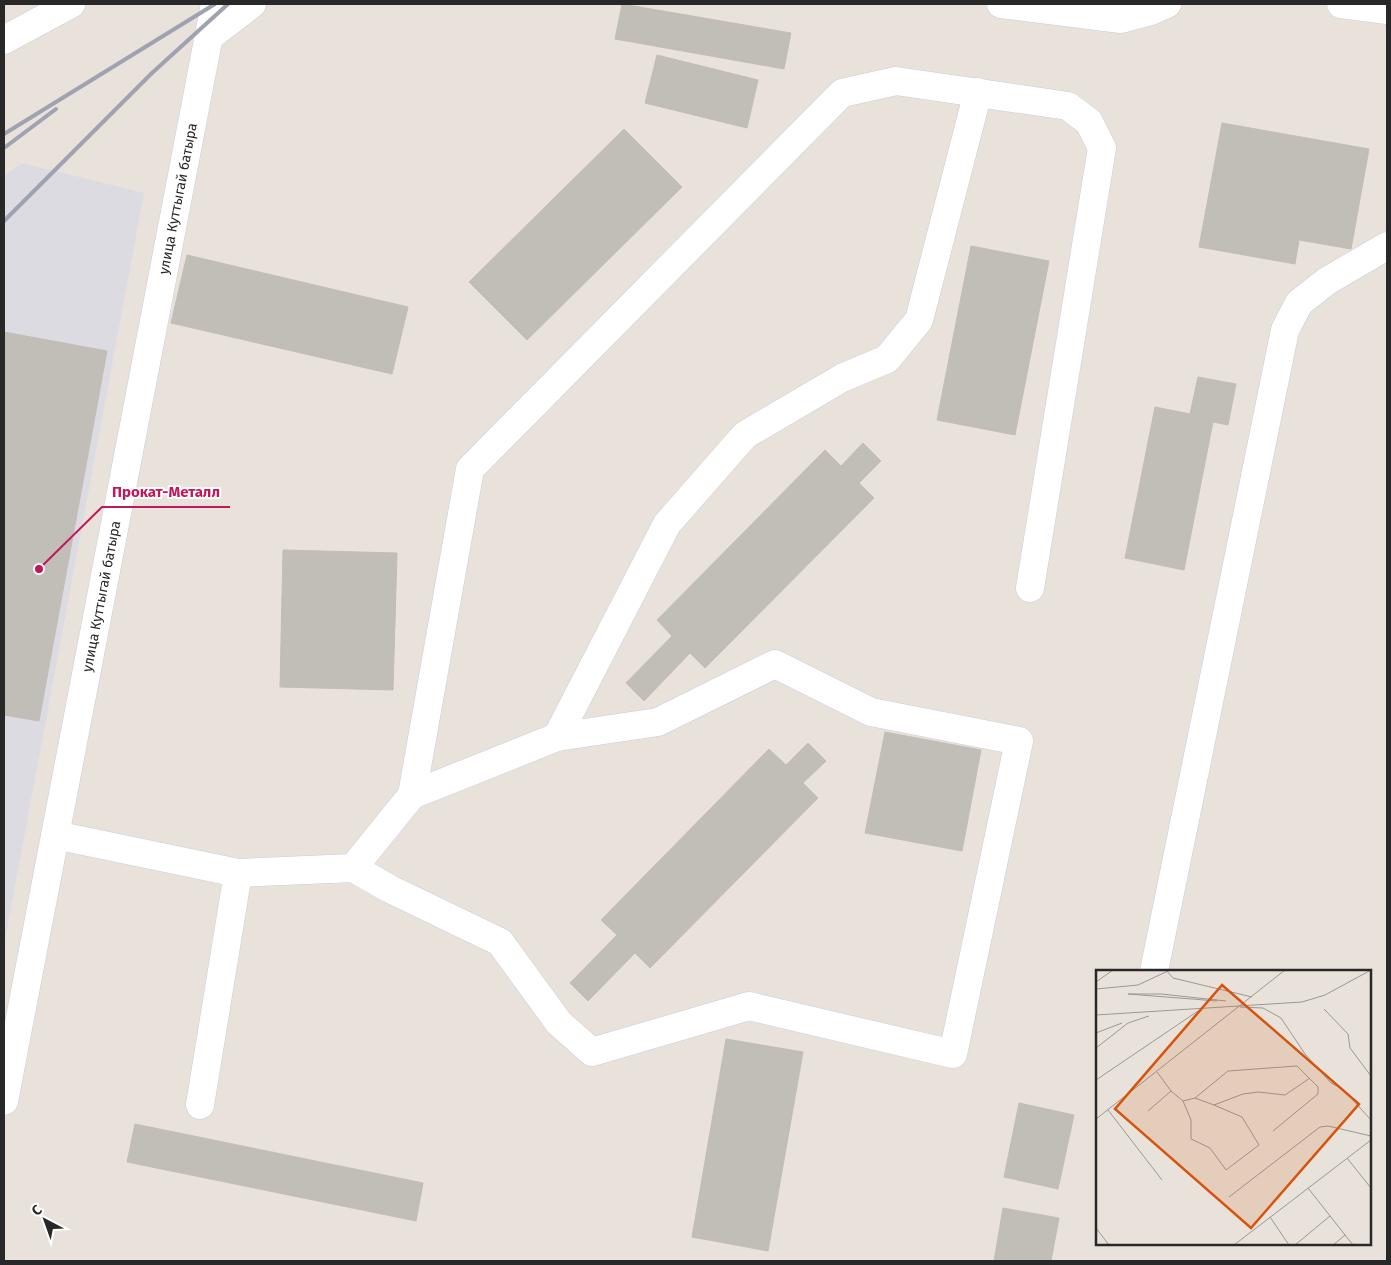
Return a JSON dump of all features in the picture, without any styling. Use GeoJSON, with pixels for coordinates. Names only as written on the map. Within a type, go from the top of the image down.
{"type":"FeatureCollection","features":[{"type":"Feature","properties":{"kind":"street"},"geometry":{"type":"LineString","coordinates":[[4,40],[71,4]]}},
{"type":"Feature","properties":{"kind":"street","name":"улица Куттыгай батыра"},"geometry":{"type":"LineString","coordinates":[[4,1101],[215,4]]}},
{"type":"Feature","properties":{"kind":"street"},"geometry":{"type":"LineString","coordinates":[[208,37],[252,4]]}},
{"type":"Feature","properties":{"kind":"street"},"geometry":{"type":"LineString","coordinates":[[1001,4],[1121,19],[1151,12],[1167,4]]}},
{"type":"Feature","properties":{"kind":"street"},"geometry":{"type":"LineString","coordinates":[[1341,4],[1387,10]]}},
{"type":"Feature","properties":{"kind":"street"},"geometry":{"type":"LineString","coordinates":[[353,868],[412,795],[470,469],[842,93],[896,80],[1068,106],[1089,122],[1102,148],[1030,588]]}},
{"type":"Feature","properties":{"kind":"street"},"geometry":{"type":"LineString","coordinates":[[557,737],[667,524],[744,435],[842,378],[887,359],[919,320],[978,92]]}},
{"type":"Feature","properties":{"kind":"street"},"geometry":{"type":"LineString","coordinates":[[1154,970],[1285,330],[1299,303],[1327,281],[1387,246]]}},
{"type":"Feature","properties":{"kind":"street"},"geometry":{"type":"LineString","coordinates":[[55,835],[238,873],[353,868],[390,889],[500,942],[558,1023],[592,1052],[749,1006],[953,1054],[1019,741],[871,712],[775,664],[658,722],[557,737],[412,795]]}},
{"type":"Feature","properties":{"kind":"street"},"geometry":{"type":"LineString","coordinates":[[200,1105],[238,873]]}},
{"type":"Feature","properties":{"kind":"shaded area"},"geometry":{"type":"Polygon","coordinates":[[[22,163],[144,193],[4,945],[4,176],[22,163]]]}},
{"type":"Feature","properties":{"kind":"building"},"geometry":{"type":"Polygon","coordinates":[[[622,4],[791,33],[784,69],[615,39],[622,4]]]}},
{"type":"Feature","properties":{"kind":"building"},"geometry":{"type":"Polygon","coordinates":[[[657,55],[758,80],[747,128],[645,103],[657,55]]]}},
{"type":"Feature","properties":{"kind":"building"},"geometry":{"type":"Polygon","coordinates":[[[1222,123],[1369,149],[1351,249],[1299,240],[1295,264],[1199,247],[1222,123]]]}},
{"type":"Feature","properties":{"kind":"building"},"geometry":{"type":"Polygon","coordinates":[[[624,129],[682,187],[527,340],[469,282],[624,129]]]}},
{"type":"Feature","properties":{"kind":"building"},"geometry":{"type":"Polygon","coordinates":[[[971,246],[1049,261],[1015,435],[937,420],[971,246]]]}},
{"type":"Feature","properties":{"kind":"building"},"geometry":{"type":"Polygon","coordinates":[[[187,255],[408,307],[392,374],[171,323],[187,255]]]}},
{"type":"Feature","properties":{"kind":"building"},"geometry":{"type":"Polygon","coordinates":[[[4,332],[107,351],[39,721],[4,715],[4,332]]]}},
{"type":"Feature","properties":{"kind":"building"},"geometry":{"type":"Polygon","coordinates":[[[1198,377],[1236,384],[1228,425],[1213,422],[1184,570],[1125,558],[1155,407],[1190,414],[1198,377]]]}},
{"type":"Feature","properties":{"kind":"building"},"geometry":{"type":"Polygon","coordinates":[[[863,443],[881,461],[859,483],[874,498],[705,668],[690,653],[644,701],[626,683],[672,636],[657,620],[825,450],[841,466],[863,443]]]}},
{"type":"Feature","properties":{"kind":"building"},"geometry":{"type":"Polygon","coordinates":[[[283,550],[397,553],[393,690],[280,687],[283,550]]]}},
{"type":"Feature","properties":{"kind":"building"},"geometry":{"type":"Polygon","coordinates":[[[885,732],[981,750],[962,851],[865,833],[885,732]]]}},
{"type":"Feature","properties":{"kind":"building"},"geometry":{"type":"Polygon","coordinates":[[[808,743],[826,761],[803,783],[818,798],[650,968],[635,953],[588,1001],[570,983],[617,935],[601,920],[769,749],[786,765],[808,743]]]}},
{"type":"Feature","properties":{"kind":"building"},"geometry":{"type":"Polygon","coordinates":[[[726,1039],[803,1052],[768,1251],[692,1237],[726,1039]]]}},
{"type":"Feature","properties":{"kind":"building"},"geometry":{"type":"Polygon","coordinates":[[[1019,1103],[1074,1115],[1058,1189],[1004,1177],[1019,1103]]]}},
{"type":"Feature","properties":{"kind":"building"},"geometry":{"type":"Polygon","coordinates":[[[135,1124],[423,1183],[416,1221],[127,1162],[135,1124]]]}},
{"type":"Feature","properties":{"kind":"building"},"geometry":{"type":"Polygon","coordinates":[[[1003,1208],[1059,1218],[1051,1261],[994,1261],[1003,1208]]]}},
{"type":"Feature","properties":{"kind":"railway"},"geometry":{"type":"LineString","coordinates":[[4,134],[215,4]]}},
{"type":"Feature","properties":{"kind":"railway"},"geometry":{"type":"LineString","coordinates":[[4,221],[152,73],[228,4]]}},
{"type":"Feature","properties":{"kind":"railway"},"geometry":{"type":"LineString","coordinates":[[4,148],[56,109]]}},
{"type":"Feature","properties":{"kind":"place","name":"Прокат-Металл"},"geometry":{"type":"Point","coordinates":[39,569]}}]}
